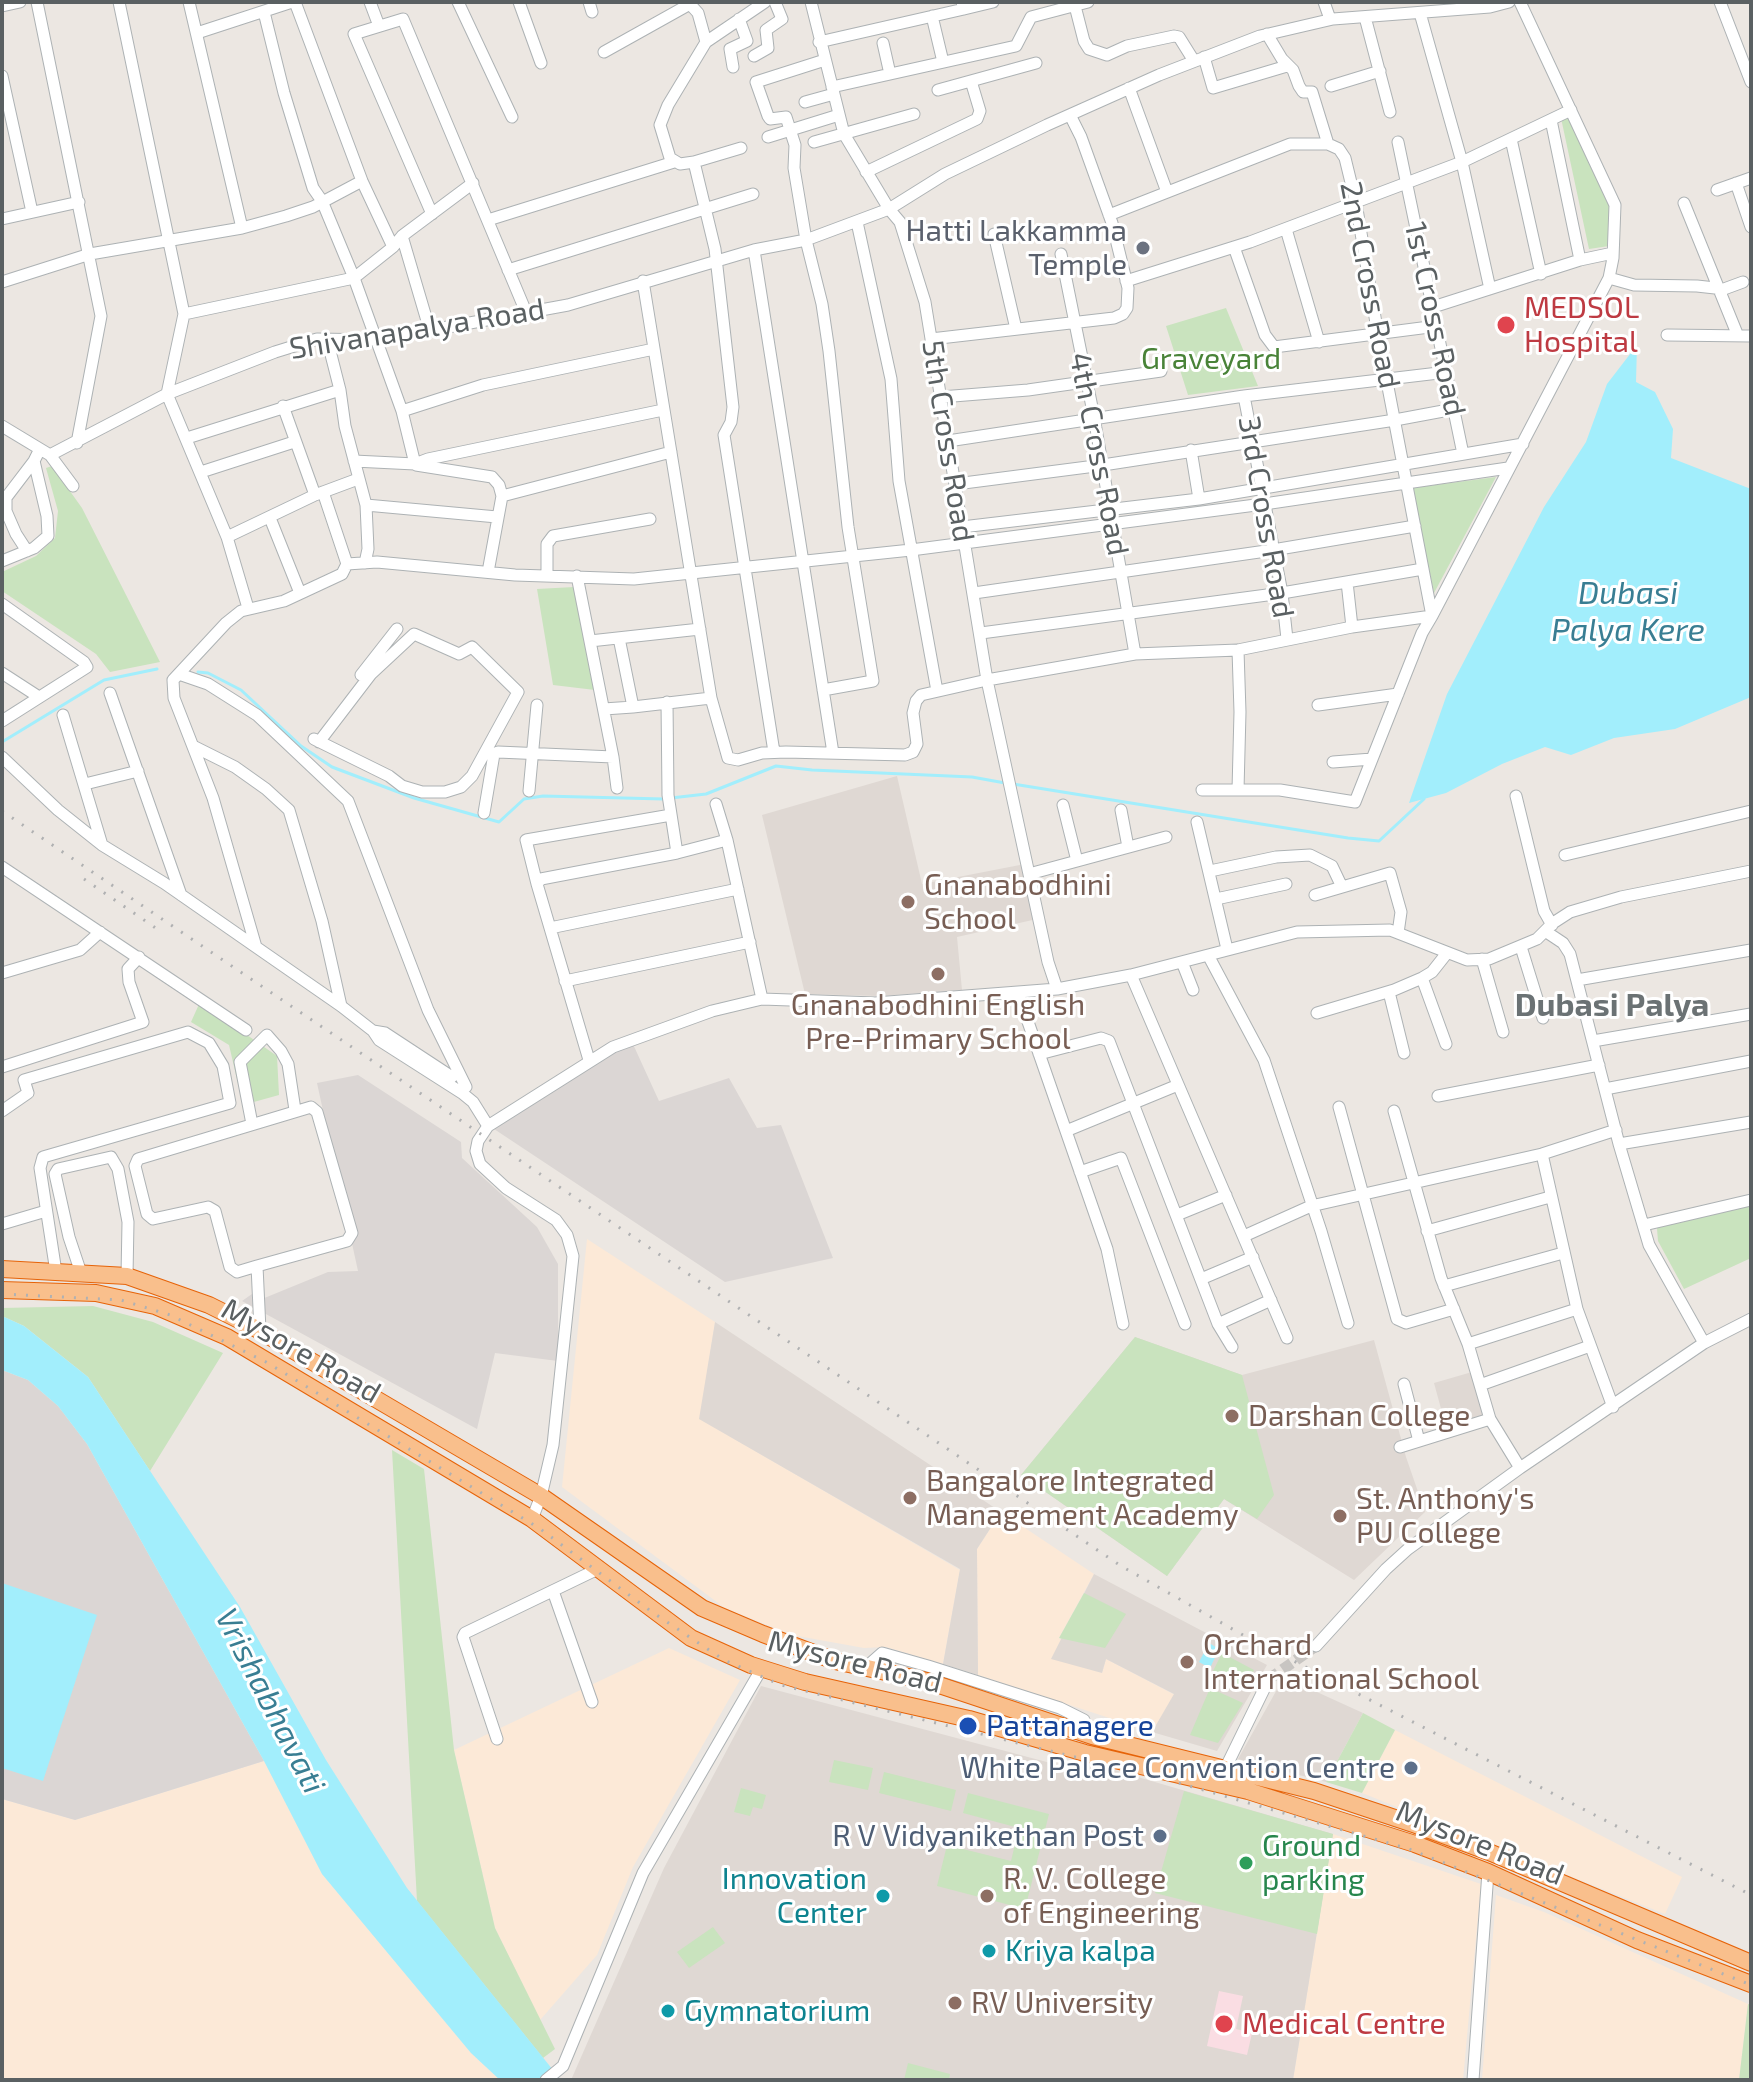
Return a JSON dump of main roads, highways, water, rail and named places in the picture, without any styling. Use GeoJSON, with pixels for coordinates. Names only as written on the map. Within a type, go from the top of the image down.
{"type":"FeatureCollection","features":[{"type":"Feature","properties":{"kind":"highway","name":"Mysore Road"},"geometry":{"type":"LineString","coordinates":[[2,1269],[127,1276],[209,1305],[260,1330],[541,1496],[702,1608],[835,1661],[927,1681],[1087,1734],[1314,1791],[1489,1852],[1751,1963]]}},
{"type":"Feature","properties":{"kind":"highway","name":"Mysore Road"},"geometry":{"type":"LineString","coordinates":[[2,1290],[96,1293],[155,1306],[235,1342],[532,1519],[691,1638],[762,1668],[805,1682],[969,1719],[1085,1753],[1248,1791],[1415,1844],[1488,1872],[1637,1940],[1751,1984]]}},
{"type":"Feature","properties":{"kind":"water","name":"Dubasi Palya Kere"},"geometry":{"type":"Polygon","coordinates":[[[1637,345],[1636,382],[1655,392],[1673,429],[1671,458],[1751,489],[1751,697],[1675,729],[1614,738],[1571,755],[1545,747],[1502,764],[1446,793],[1409,803],[1447,694],[1544,507],[1586,442],[1607,384],[1637,345]]]}},
{"type":"Feature","properties":{"kind":"water","name":"Vrishabhavati"},"geometry":{"type":"Polygon","coordinates":[[[2,1316],[24,1326],[88,1377],[240,1607],[326,1760],[407,1888],[561,2080],[500,2080],[471,2053],[322,1874],[264,1761],[87,1444],[58,1406],[28,1380],[2,1370],[2,1316]]]}},
{"type":"Feature","properties":{"kind":"water"},"geometry":{"type":"Polygon","coordinates":[[[2,1583],[97,1615],[43,1781],[2,1768],[2,1583]]]}},
{"type":"Feature","properties":{"kind":"water"},"geometry":{"type":"Polygon","coordinates":[[[1209,1643],[1219,1649],[1210,1668],[1199,1662],[1209,1643]]]}},
{"type":"Feature","properties":{"kind":"waterway"},"geometry":{"type":"LineString","coordinates":[[2,742],[104,680],[157,669]]}},
{"type":"Feature","properties":{"kind":"waterway"},"geometry":{"type":"LineString","coordinates":[[198,672],[208,673],[241,690],[301,746],[332,767],[414,798],[499,822],[524,799],[543,796],[664,799]]}},
{"type":"Feature","properties":{"kind":"waterway"},"geometry":{"type":"LineString","coordinates":[[671,798],[706,794],[776,766],[972,777],[1005,783]]}},
{"type":"Feature","properties":{"kind":"waterway"},"geometry":{"type":"LineString","coordinates":[[1013,784],[1379,841],[1424,799]]}},
{"type":"Feature","properties":{"kind":"tunnel"},"geometry":{"type":"LineString","coordinates":[[1269,1679],[1316,1646]]}},
{"type":"Feature","properties":{"kind":"railway"},"geometry":{"type":"LineString","coordinates":[[2,811],[1121,1566],[1243,1635],[1751,1895]]}},
{"type":"Feature","properties":{"kind":"railway"},"geometry":{"type":"LineString","coordinates":[[84,879],[163,933]]}},
{"type":"Feature","properties":{"kind":"railway"},"geometry":{"type":"LineString","coordinates":[[2,1294],[121,1300],[170,1315],[266,1362],[539,1528],[652,1612],[724,1660],[781,1685],[1165,1779],[1409,1849],[1751,1985]]}},
{"type":"Feature","properties":{"kind":"place","name":"Hatti Lakkamma Temple"},"geometry":{"type":"Point","coordinates":[1143,248]}},
{"type":"Feature","properties":{"kind":"place","name":"MEDSOL Hospital"},"geometry":{"type":"Point","coordinates":[1506,325]}},
{"type":"Feature","properties":{"kind":"place","name":"Gnanabodhini School"},"geometry":{"type":"Point","coordinates":[908,902]}},
{"type":"Feature","properties":{"kind":"place","name":"Gnanabodhini English Pre-Primary School"},"geometry":{"type":"Point","coordinates":[938,974]}},
{"type":"Feature","properties":{"kind":"place","name":"Darshan College"},"geometry":{"type":"Point","coordinates":[1232,1416]}},
{"type":"Feature","properties":{"kind":"place","name":"Bangalore Integrated Management Academy"},"geometry":{"type":"Point","coordinates":[910,1498]}},
{"type":"Feature","properties":{"kind":"place","name":"St. Anthony's PU College"},"geometry":{"type":"Point","coordinates":[1340,1516]}},
{"type":"Feature","properties":{"kind":"place","name":"Orchard International School"},"geometry":{"type":"Point","coordinates":[1187,1662]}},
{"type":"Feature","properties":{"kind":"place","name":"Pattanagere"},"geometry":{"type":"Point","coordinates":[968,1726]}},
{"type":"Feature","properties":{"kind":"place","name":"White Palace Convention Centre"},"geometry":{"type":"Point","coordinates":[1411,1768]}},
{"type":"Feature","properties":{"kind":"place","name":"R V Vidyanikethan Post"},"geometry":{"type":"Point","coordinates":[1160,1836]}},
{"type":"Feature","properties":{"kind":"place","name":"Ground parking"},"geometry":{"type":"Point","coordinates":[1246,1863]}},
{"type":"Feature","properties":{"kind":"place","name":"Innovation Center"},"geometry":{"type":"Point","coordinates":[883,1896]}},
{"type":"Feature","properties":{"kind":"place","name":"R. V. College of Engineering"},"geometry":{"type":"Point","coordinates":[987,1896]}},
{"type":"Feature","properties":{"kind":"place","name":"Kriya kalpa"},"geometry":{"type":"Point","coordinates":[989,1951]}},
{"type":"Feature","properties":{"kind":"place","name":"RV University"},"geometry":{"type":"Point","coordinates":[955,2003]}},
{"type":"Feature","properties":{"kind":"place","name":"Gymnatorium"},"geometry":{"type":"Point","coordinates":[668,2011]}},
{"type":"Feature","properties":{"kind":"place","name":"Medical Centre"},"geometry":{"type":"Point","coordinates":[1224,2024]}},
{"type":"Feature","properties":{"kind":"district","name":"Dubasi Palya"},"geometry":{"type":"Point","coordinates":[1612,1005]}},
{"type":"Feature","properties":{"kind":"park label","name":"Graveyard"},"geometry":{"type":"Point","coordinates":[1211,359]}}]}
